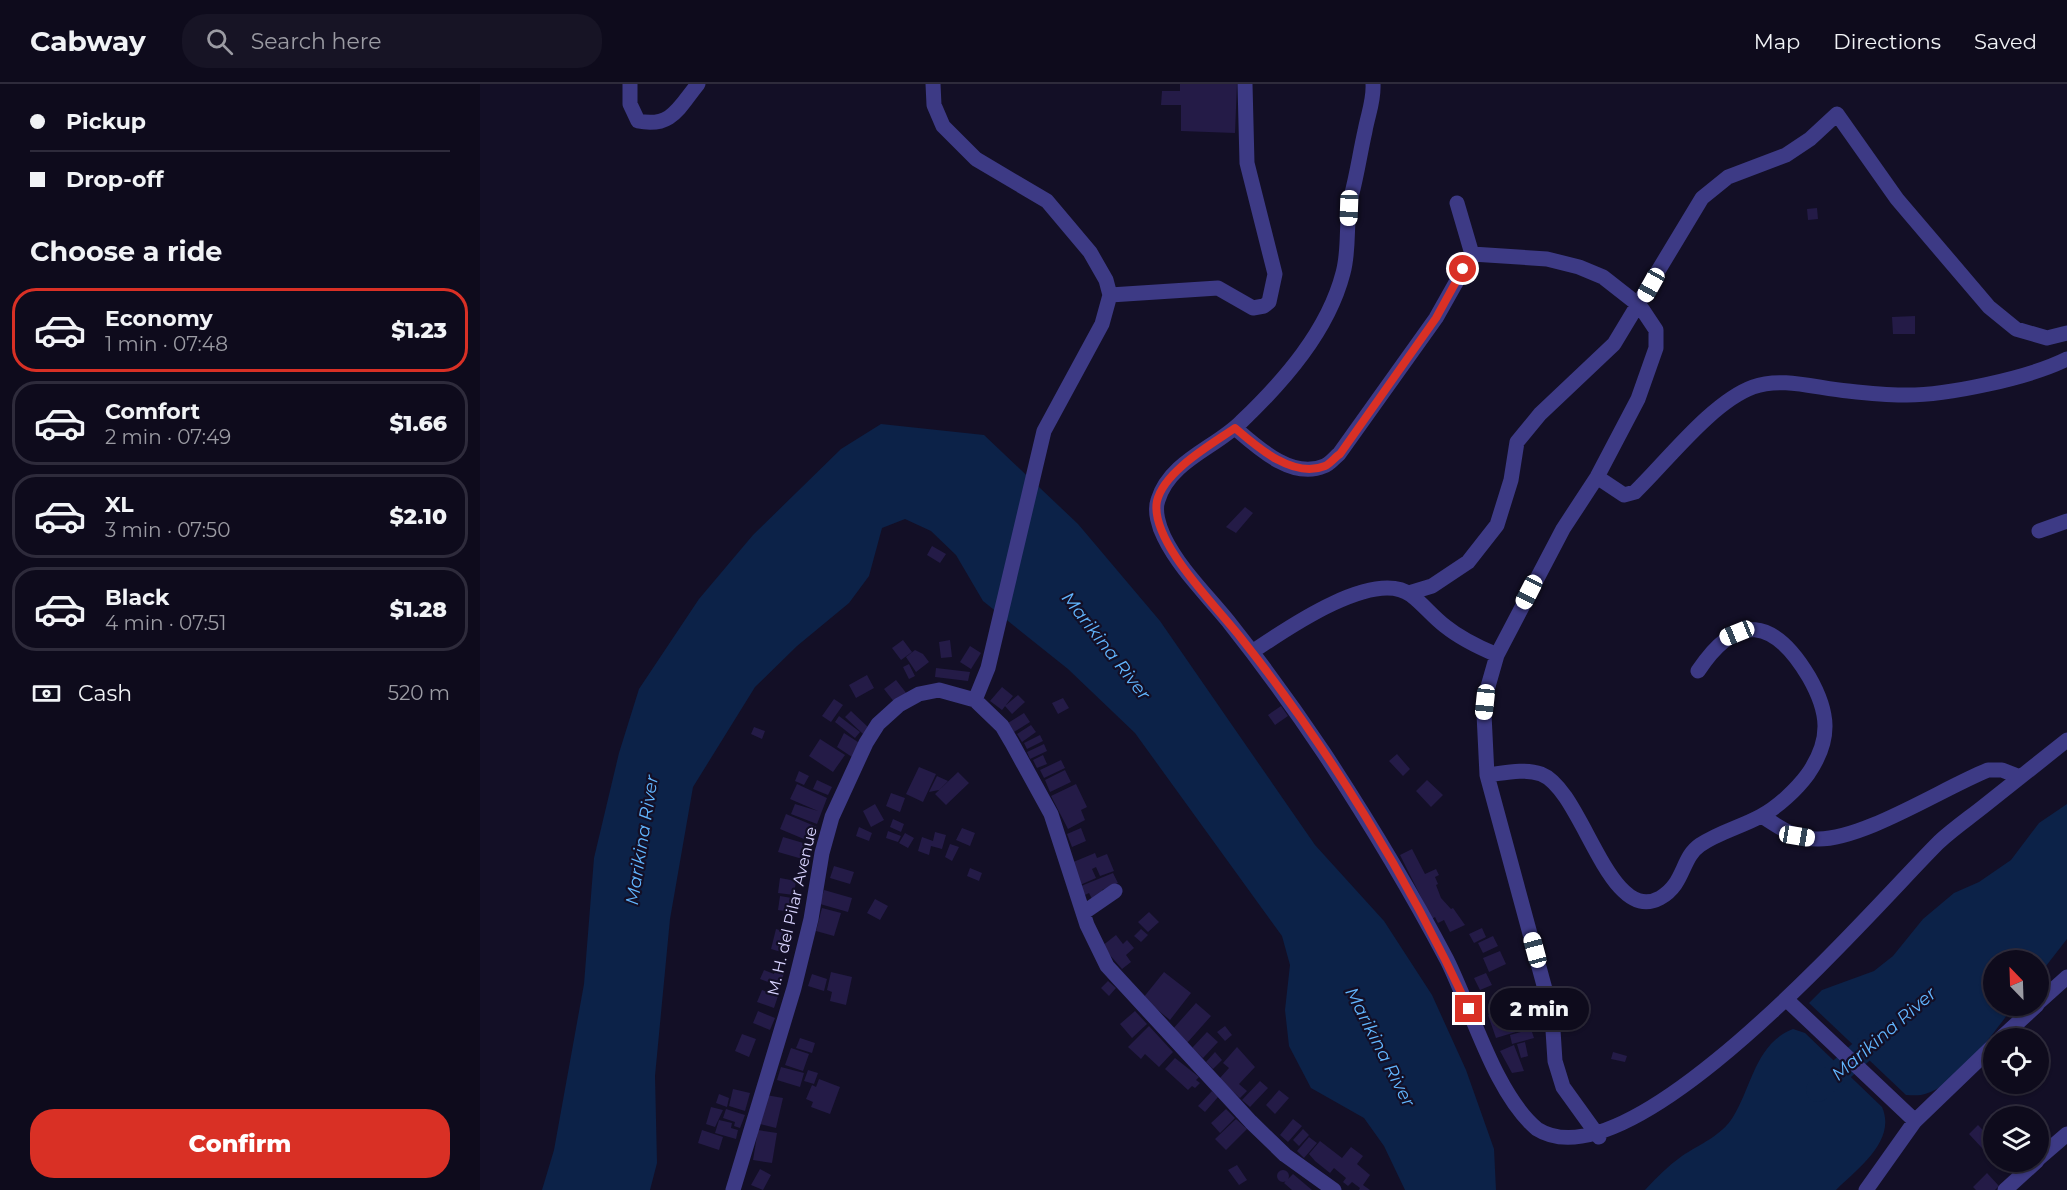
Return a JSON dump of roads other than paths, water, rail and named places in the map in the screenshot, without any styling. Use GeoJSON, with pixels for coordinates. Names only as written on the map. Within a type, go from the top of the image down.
{"type":"FeatureCollection","features":[{"type":"Feature","properties":{"kind":"street"},"geometry":{"type":"LineString","coordinates":[[630,84],[630,104],[638,121],[653,124],[670,118],[698,84]]}},
{"type":"Feature","properties":{"kind":"street"},"geometry":{"type":"LineString","coordinates":[[933,84],[934,105],[943,126],[976,159],[1047,201],[1090,252],[1106,280],[1110,295],[1102,324],[1054,411],[1037,456],[991,656],[975,700]]}},
{"type":"Feature","properties":{"kind":"street"},"geometry":{"type":"LineString","coordinates":[[1110,295],[1218,288],[1253,308],[1264,306],[1269,302],[1275,274],[1247,163],[1245,84]]}},
{"type":"Feature","properties":{"kind":"street"},"geometry":{"type":"LineString","coordinates":[[1373,84],[1372,106],[1349,208],[1348,252],[1342,277],[1314,338],[1279,383],[1235,428],[1179,468],[1157,500],[1157,517],[1164,536],[1181,564],[1252,652],[1312,736],[1386,855],[1447,960],[1494,1065],[1520,1111],[1541,1132],[1562,1141],[1599,1137],[1654,1114],[1684,1095],[1741,1048],[1942,839],[2067,740]]}},
{"type":"Feature","properties":{"kind":"street"},"geometry":{"type":"LineString","coordinates":[[1409,593],[1432,586],[1468,562],[1497,525],[1510,480],[1517,442],[1540,414],[1614,345],[1640,306],[1702,198],[1728,177],[1786,155],[1810,139],[1837,114],[1897,199],[1989,307],[2016,329],[2048,338],[2067,333]]}},
{"type":"Feature","properties":{"kind":"street"},"geometry":{"type":"LineString","coordinates":[[1235,428],[1278,461],[1292,466],[1325,466],[1340,454],[1410,356],[1472,254],[1457,203]]}},
{"type":"Feature","properties":{"kind":"street"},"geometry":{"type":"LineString","coordinates":[[1472,254],[1547,259],[1579,267],[1603,277],[1640,306],[1656,330],[1656,348],[1638,399],[1597,477],[1563,529],[1497,655],[1486,690],[1484,714],[1487,775],[1552,1015],[1555,1061],[1563,1087],[1599,1137]]}},
{"type":"Feature","properties":{"kind":"street"},"geometry":{"type":"LineString","coordinates":[[1597,477],[1624,495],[1635,492],[1733,396],[1755,386],[1787,383],[1904,396],[1952,390],[2014,377],[2067,359]]}},
{"type":"Feature","properties":{"kind":"street"},"geometry":{"type":"LineString","coordinates":[[2039,531],[2067,521]]}},
{"type":"Feature","properties":{"kind":"street"},"geometry":{"type":"LineString","coordinates":[[1252,652],[1299,620],[1330,603],[1374,591],[1394,589],[1409,593],[1463,640],[1497,655]]}},
{"type":"Feature","properties":{"kind":"street"},"geometry":{"type":"LineString","coordinates":[[1487,775],[1540,773],[1552,780],[1580,819],[1620,889],[1632,900],[1645,903],[1660,898],[1677,884],[1697,847],[1715,835],[1762,816],[1784,800],[1808,774],[1820,750],[1827,725],[1822,699],[1783,643],[1771,633],[1749,628],[1725,638],[1713,649],[1698,671]]}},
{"type":"Feature","properties":{"kind":"street","name":"M. H. del Pilar Avenue"},"geometry":{"type":"LineString","coordinates":[[733,1190],[794,988],[811,919],[822,853],[832,817],[866,743],[878,724],[899,705],[919,694],[939,690],[975,700],[1002,726],[1051,814],[1083,913],[1097,949],[1107,966],[1251,1122],[1285,1155],[1334,1190]]}},
{"type":"Feature","properties":{"kind":"street"},"geometry":{"type":"LineString","coordinates":[[1762,816],[1797,836],[1818,839],[1871,825],[1988,770],[2002,770],[2020,777]]}},
{"type":"Feature","properties":{"kind":"street"},"geometry":{"type":"LineString","coordinates":[[1083,913],[1115,891]]}},
{"type":"Feature","properties":{"kind":"street"},"geometry":{"type":"LineString","coordinates":[[2049,994],[2067,977]]}},
{"type":"Feature","properties":{"kind":"street"},"geometry":{"type":"LineString","coordinates":[[1788,1001],[1915,1121]]}},
{"type":"Feature","properties":{"kind":"street"},"geometry":{"type":"LineString","coordinates":[[2012,1028],[2025,1016]]}},
{"type":"Feature","properties":{"kind":"street"},"geometry":{"type":"LineString","coordinates":[[1866,1190],[1915,1121],[1983,1056]]}},
{"type":"Feature","properties":{"kind":"street"},"geometry":{"type":"LineString","coordinates":[[2049,1150],[2067,1134]]}},
{"type":"Feature","properties":{"kind":"street"},"geometry":{"type":"LineString","coordinates":[[2005,1190],[2025,1172]]}},
{"type":"Feature","properties":{"kind":"water"},"geometry":{"type":"Polygon","coordinates":[[[881,424],[984,435],[1078,524],[1160,621],[1315,845],[1384,921],[1432,995],[1466,1070],[1494,1149],[1496,1190],[1405,1190],[1384,1146],[1364,1118],[1311,1088],[1289,1046],[1285,1010],[1290,965],[1282,936],[1135,733],[1068,669],[983,601],[956,555],[931,531],[905,519],[882,528],[869,576],[849,603],[797,646],[755,687],[693,787],[670,919],[655,1076],[657,1163],[650,1190],[542,1190],[554,1150],[584,984],[594,858],[619,753],[639,689],[699,599],[753,535],[841,449],[881,424]]]}},
{"type":"Feature","properties":{"kind":"water"},"geometry":{"type":"Polygon","coordinates":[[[2067,804],[2067,939],[2049,962],[2049,950],[1983,950],[1983,1016],[2006,1016],[1997,1028],[1983,1028],[1983,1046],[1951,1080],[1925,1094],[1906,1095],[1809,1003],[1822,990],[1874,971],[1893,956],[1923,919],[1954,893],[1979,882],[2011,860],[2039,823],[2067,804]]]}},
{"type":"Feature","properties":{"kind":"water"},"geometry":{"type":"Polygon","coordinates":[[[1793,1029],[1805,1033],[1882,1107],[1885,1119],[1884,1131],[1880,1143],[1864,1163],[1836,1190],[1645,1190],[1677,1160],[1716,1135],[1728,1124],[1762,1056],[1780,1036],[1793,1029]]]}},
{"type":"Feature","properties":{"kind":"waterway","name":"Marikina River"},"geometry":{"type":"LineString","coordinates":[[1818,1090],[1884,1032]]}}]}
